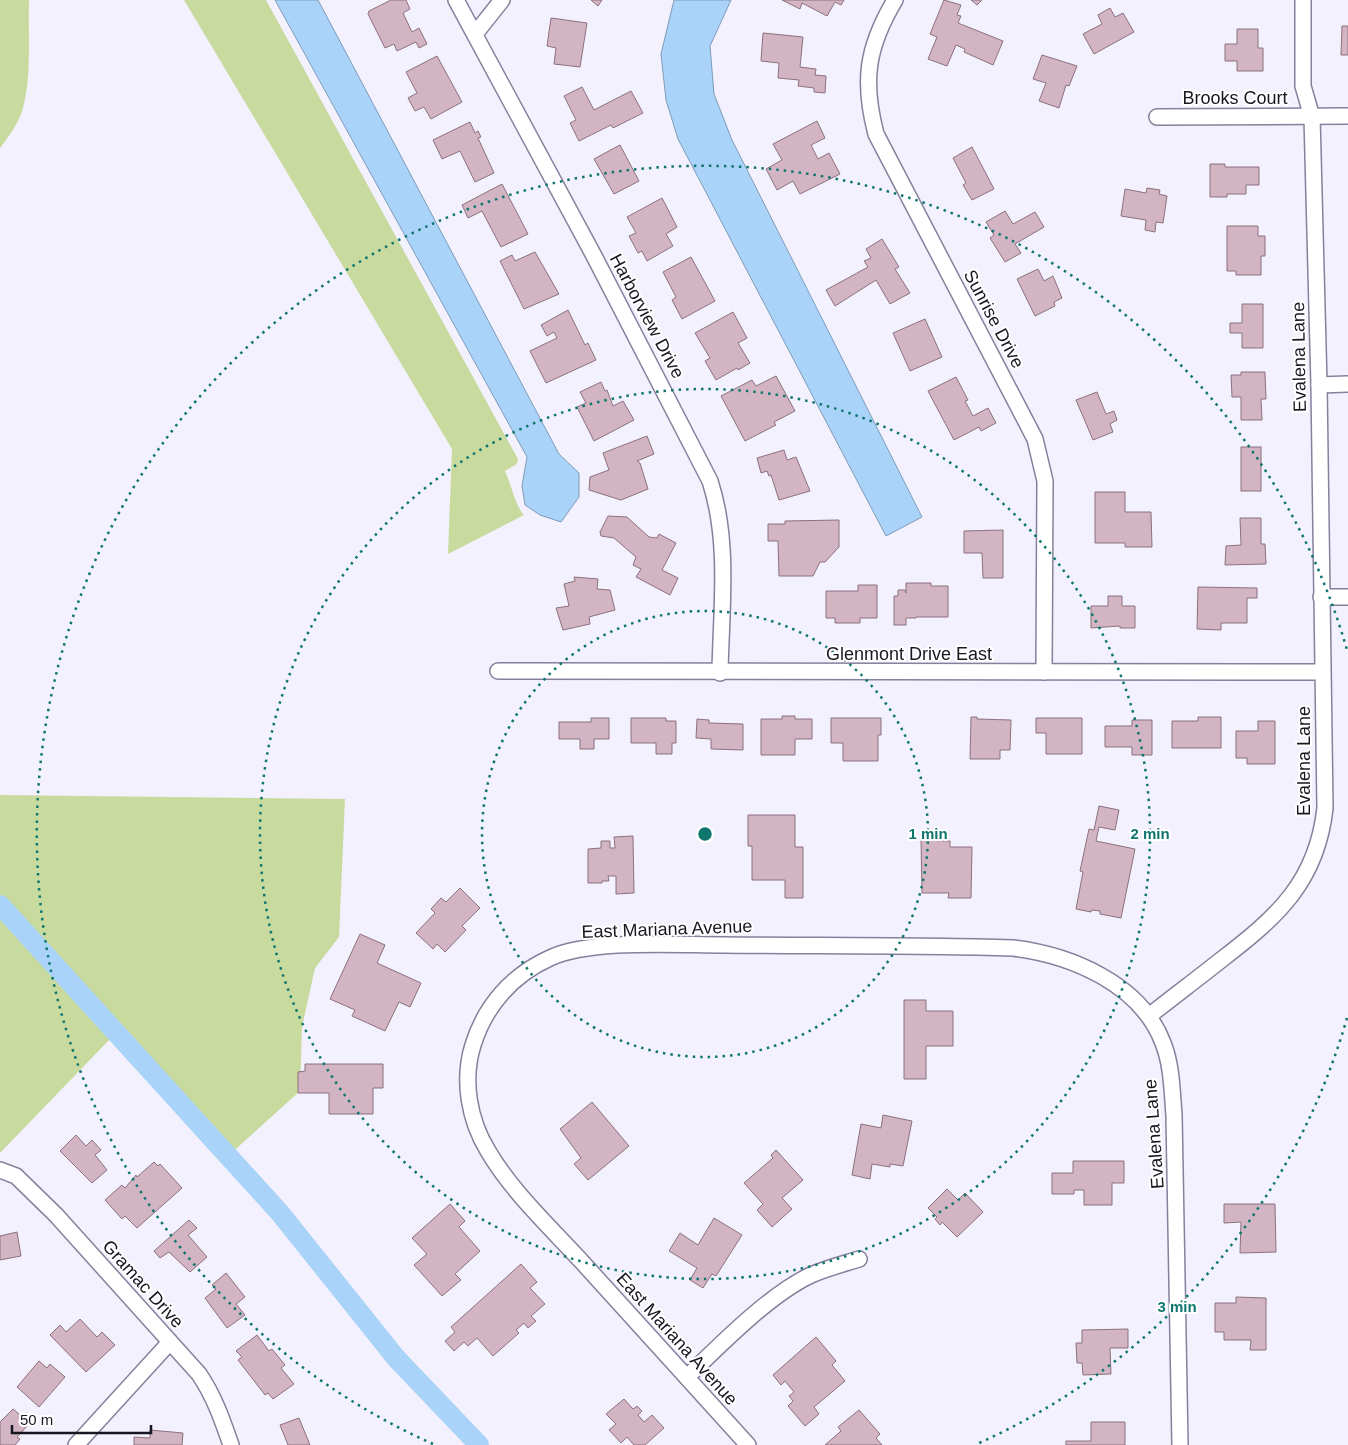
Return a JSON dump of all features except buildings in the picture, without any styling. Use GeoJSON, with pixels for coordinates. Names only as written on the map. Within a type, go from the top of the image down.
{"type":"FeatureCollection","features":[{"type":"Feature","properties":{"kind":"street","name":"Harborview Drive"},"geometry":{"type":"LineString","coordinates":[[456,0],[598,263],[710,481],[716,500],[722,540],[720,673]]}},
{"type":"Feature","properties":{"kind":"street"},"geometry":{"type":"LineString","coordinates":[[475,34],[502,0]]}},
{"type":"Feature","properties":{"kind":"street","name":"Sunrise Drive"},"geometry":{"type":"LineString","coordinates":[[896,0],[878,32],[871,52],[867,79],[869,107],[876,134],[1035,439],[1045,481],[1044,672]]}},
{"type":"Feature","properties":{"kind":"street","name":"Evalena Lane"},"geometry":{"type":"LineString","coordinates":[[1180,1445],[1174,1115],[1163,1044],[1149,1016],[1262,929],[1280,912],[1307,871],[1317,848],[1325,808],[1321,672],[1319,385],[1312,117],[1303,86],[1303,0]]}},
{"type":"Feature","properties":{"kind":"street","name":"Brooks Court"},"geometry":{"type":"LineString","coordinates":[[1157,117],[1348,116]]}},
{"type":"Feature","properties":{"kind":"street"},"geometry":{"type":"LineString","coordinates":[[1319,385],[1348,384]]}},
{"type":"Feature","properties":{"kind":"street"},"geometry":{"type":"LineString","coordinates":[[1321,597],[1348,597]]}},
{"type":"Feature","properties":{"kind":"street","name":"Glenmont Drive East"},"geometry":{"type":"LineString","coordinates":[[498,672],[1321,672]]}},
{"type":"Feature","properties":{"kind":"street","name":"East Mariana Avenue"},"geometry":{"type":"LineString","coordinates":[[748,1445],[530,1205],[488,1152],[478,1132],[468,1092],[471,1052],[478,1030],[488,1011],[515,980],[552,957],[594,947],[714,945],[1013,948],[1043,952],[1079,964],[1134,999],[1149,1016]]}},
{"type":"Feature","properties":{"kind":"street","name":"Gramac Drive"},"geometry":{"type":"LineString","coordinates":[[0,1170],[16,1176],[56,1215],[170,1342],[210,1390],[231,1445]]}},
{"type":"Feature","properties":{"kind":"street"},"geometry":{"type":"LineString","coordinates":[[686,1377],[720,1345],[793,1286],[811,1276],[859,1259]]}},
{"type":"Feature","properties":{"kind":"street"},"geometry":{"type":"LineString","coordinates":[[76,1445],[170,1342]]}},
{"type":"Feature","properties":{"kind":"green space"},"geometry":{"type":"Polygon","coordinates":[[[0,0],[29,0],[29,68],[26,95],[21,114],[0,148],[0,0]]]}},
{"type":"Feature","properties":{"kind":"green space"},"geometry":{"type":"Polygon","coordinates":[[[184,0],[266,0],[518,459],[517,464],[505,471],[516,501],[524,515],[448,554],[452,449],[184,0]]]}},
{"type":"Feature","properties":{"kind":"green space"},"geometry":{"type":"Polygon","coordinates":[[[0,795],[345,799],[339,937],[315,968],[302,1027],[300,1091],[228,1156],[112,1037],[0,1153],[0,795]]]}},
{"type":"Feature","properties":{"kind":"water"},"geometry":{"type":"Polygon","coordinates":[[[275,0],[318,0],[559,454],[579,473],[579,497],[561,522],[540,515],[525,505],[522,486],[527,457],[275,0]]]}},
{"type":"Feature","properties":{"kind":"water"},"geometry":{"type":"Polygon","coordinates":[[[674,0],[731,0],[710,46],[714,94],[732,140],[922,517],[886,536],[678,139],[666,100],[661,54],[674,0]]]}},
{"type":"Feature","properties":{"kind":"waterway"},"geometry":{"type":"LineString","coordinates":[[0,905],[280,1213],[396,1358],[479,1445]]}}]}
